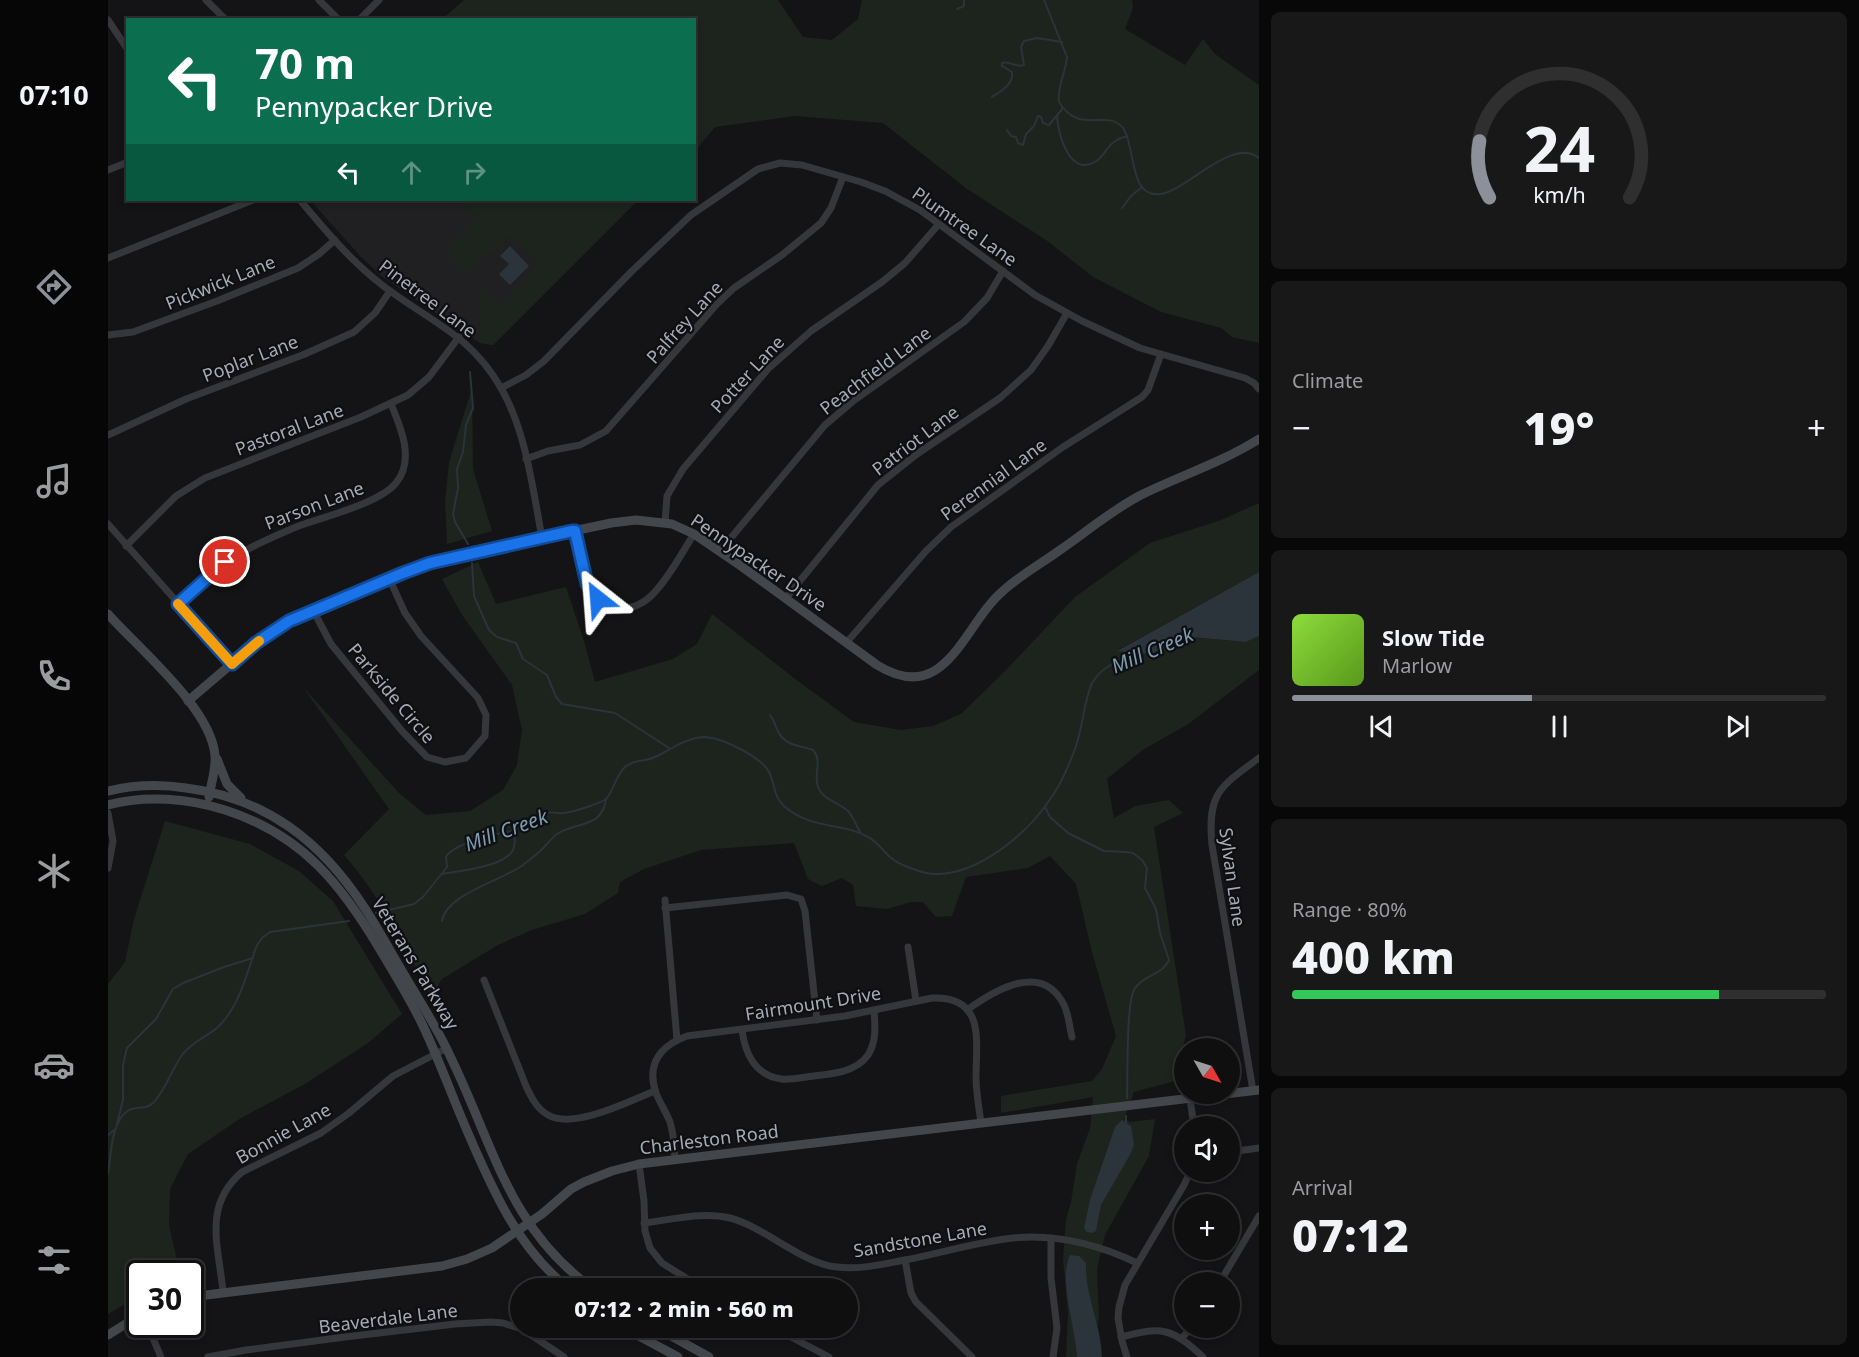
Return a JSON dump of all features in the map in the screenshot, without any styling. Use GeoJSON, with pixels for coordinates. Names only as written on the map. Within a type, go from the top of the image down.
{"type":"FeatureCollection","features":[{"type":"Feature","properties":{"kind":"street"},"geometry":{"type":"LineString","coordinates":[[206,0],[224,18]]}},
{"type":"Feature","properties":{"kind":"street"},"geometry":{"type":"LineString","coordinates":[[319,0],[337,18]]}},
{"type":"Feature","properties":{"kind":"street"},"geometry":{"type":"LineString","coordinates":[[361,18],[379,0]]}},
{"type":"Feature","properties":{"kind":"street"},"geometry":{"type":"LineString","coordinates":[[108,20],[126,47]]}},
{"type":"Feature","properties":{"kind":"street"},"geometry":{"type":"LineString","coordinates":[[108,170],[126,163]]}},
{"type":"Feature","properties":{"kind":"street","name":"Plumtree Lane"},"geometry":{"type":"LineString","coordinates":[[501,388],[526,375],[544,362],[631,272],[691,215],[758,169],[769,165],[791,163],[813,167],[896,196],[939,224],[1035,295],[1129,344],[1245,378],[1259,389]]}},
{"type":"Feature","properties":{"kind":"street","name":"Palfrey Lane"},"geometry":{"type":"LineString","coordinates":[[526,459],[580,445],[606,431],[717,304],[734,288],[808,235],[821,223],[831,208],[843,177]]}},
{"type":"Feature","properties":{"kind":"street"},"geometry":{"type":"LineString","coordinates":[[108,258],[250,201]]}},
{"type":"Feature","properties":{"kind":"street","name":"Pinetree Lane"},"geometry":{"type":"LineString","coordinates":[[301,201],[370,275],[459,337],[475,352],[501,388],[513,413],[526,459],[542,538]]}},
{"type":"Feature","properties":{"kind":"street","name":"Potter Lane"},"geometry":{"type":"LineString","coordinates":[[665,523],[668,495],[683,469],[768,369],[811,331],[882,282],[905,263],[939,224]]}},
{"type":"Feature","properties":{"kind":"street","name":"Pickwick Lane"},"geometry":{"type":"LineString","coordinates":[[108,335],[133,332],[217,302],[298,268],[335,240]]}},
{"type":"Feature","properties":{"kind":"street","name":"Peachfield Lane"},"geometry":{"type":"LineString","coordinates":[[720,551],[825,425],[852,402],[964,322],[987,298],[1003,270]]}},
{"type":"Feature","properties":{"kind":"street","name":"Poplar Lane"},"geometry":{"type":"LineString","coordinates":[[108,435],[186,399],[305,354],[354,332],[375,313],[390,291]]}},
{"type":"Feature","properties":{"kind":"street","name":"Patriot Lane"},"geometry":{"type":"LineString","coordinates":[[786,598],[878,485],[909,459],[1000,398],[1025,376],[1048,346],[1067,313]]}},
{"type":"Feature","properties":{"kind":"street","name":"Pastoral Lane"},"geometry":{"type":"LineString","coordinates":[[126,546],[176,496],[205,478],[408,396],[422,384],[459,337]]}},
{"type":"Feature","properties":{"kind":"street","name":"Perennial Lane"},"geometry":{"type":"LineString","coordinates":[[847,642],[926,551],[951,527],[1063,447],[1142,397],[1148,390],[1161,354]]}},
{"type":"Feature","properties":{"kind":"street","name":"Parson Lane"},"geometry":{"type":"LineString","coordinates":[[178,604],[225,562],[244,550],[296,527],[373,499],[389,489],[400,476],[405,452],[403,435],[391,404]]}},
{"type":"Feature","properties":{"kind":"street","name":"Pennypacker Drive"},"geometry":{"type":"LineString","coordinates":[[188,701],[272,631],[313,610],[388,579],[430,563],[624,521],[648,520],[684,528],[694,534],[877,665],[897,675],[908,677],[930,673],[950,660],[984,610],[1012,583],[1126,503],[1216,463],[1259,439]]}},
{"type":"Feature","properties":{"kind":"street"},"geometry":{"type":"LineString","coordinates":[[108,524],[232,664]]}},
{"type":"Feature","properties":{"kind":"street"},"geometry":{"type":"LineString","coordinates":[[575,531],[585,576],[592,592],[604,604],[621,608],[638,605],[652,595],[694,534]]}},
{"type":"Feature","properties":{"kind":"street","name":"Parkside Circle"},"geometry":{"type":"LineString","coordinates":[[313,610],[331,644],[402,731],[427,757],[445,762],[466,758],[485,736],[486,715],[478,698],[405,613],[388,579]]}},
{"type":"Feature","properties":{"kind":"street"},"geometry":{"type":"LineString","coordinates":[[108,614],[188,701],[205,723],[227,784],[250,805]]}},
{"type":"Feature","properties":{"kind":"street"},"geometry":{"type":"LineString","coordinates":[[208,805],[215,772],[215,754]]}},
{"type":"Feature","properties":{"kind":"street","name":"Sylvan Lane"},"geometry":{"type":"LineString","coordinates":[[1256,1091],[1212,845],[1210,815],[1219,791],[1259,758]]}},
{"type":"Feature","properties":{"kind":"street","name":"Veterans Parkway"},"geometry":{"type":"LineString","coordinates":[[108,791],[160,785],[210,791],[250,805],[280,820],[319,851],[351,887],[384,938],[447,1048],[500,1174],[517,1206],[543,1242],[580,1278]]}},
{"type":"Feature","properties":{"kind":"street","name":"Veterans Parkway"},"geometry":{"type":"LineString","coordinates":[[108,805],[122,801],[160,799],[208,805],[247,818],[290,841],[305,852],[341,890],[406,993],[509,1221],[558,1278]]}},
{"type":"Feature","properties":{"kind":"street"},"geometry":{"type":"LineString","coordinates":[[108,813],[113,841],[108,868]]}},
{"type":"Feature","properties":{"kind":"street"},"geometry":{"type":"LineString","coordinates":[[675,1159],[670,1122],[655,1091],[653,1072],[663,1049],[677,1040],[665,904],[787,896],[801,899],[805,911],[817,1020]]}},
{"type":"Feature","properties":{"kind":"street"},"geometry":{"type":"LineString","coordinates":[[908,947],[916,1000]]}},
{"type":"Feature","properties":{"kind":"street"},"geometry":{"type":"LineString","coordinates":[[484,980],[525,1086],[535,1102],[548,1115],[566,1120],[576,1119],[655,1091]]}},
{"type":"Feature","properties":{"kind":"street"},"geometry":{"type":"LineString","coordinates":[[981,1123],[976,1080],[978,1036],[973,1019],[967,1010],[1008,986],[1023,982],[1040,984],[1048,987],[1061,999],[1068,1015],[1072,1037]]}},
{"type":"Feature","properties":{"kind":"street","name":"Fairmount Drive"},"geometry":{"type":"LineString","coordinates":[[677,1040],[687,1036],[817,1020],[916,1000],[941,998],[957,1002],[967,1010]]}},
{"type":"Feature","properties":{"kind":"street"},"geometry":{"type":"LineString","coordinates":[[742,1030],[748,1056],[765,1073],[782,1079],[831,1074],[857,1066],[868,1054],[874,1038],[874,1010]]}},
{"type":"Feature","properties":{"kind":"street","name":"Bonnie Lane"},"geometry":{"type":"LineString","coordinates":[[223,1292],[215,1222],[220,1197],[230,1183],[242,1172],[321,1133],[393,1076],[447,1048]]}},
{"type":"Feature","properties":{"kind":"street","name":"Charleston Road"},"geometry":{"type":"LineString","coordinates":[[1240,1093],[1256,1091]]}},
{"type":"Feature","properties":{"kind":"street","name":"Charleston Road"},"geometry":{"type":"LineString","coordinates":[[204,1295],[442,1266],[479,1254],[517,1231],[571,1189],[584,1182],[639,1164],[1174,1101]]}},
{"type":"Feature","properties":{"kind":"street"},"geometry":{"type":"LineString","coordinates":[[1240,1151],[1259,1148]]}},
{"type":"Feature","properties":{"kind":"street"},"geometry":{"type":"LineString","coordinates":[[639,1164],[647,1239],[655,1256],[685,1278]]}},
{"type":"Feature","properties":{"kind":"street"},"geometry":{"type":"LineString","coordinates":[[1127,1357],[1121,1337],[1119,1307],[1125,1285],[1185,1182]]}},
{"type":"Feature","properties":{"kind":"street","name":"Sandstone Lane"},"geometry":{"type":"LineString","coordinates":[[644,1223],[691,1216],[721,1216],[741,1222],[804,1256],[836,1267],[879,1265],[1002,1239],[1051,1238],[1107,1251],[1137,1263]]}},
{"type":"Feature","properties":{"kind":"street"},"geometry":{"type":"LineString","coordinates":[[1226,1272],[1259,1216]]}},
{"type":"Feature","properties":{"kind":"street"},"geometry":{"type":"LineString","coordinates":[[1051,1238],[1051,1278],[1057,1328],[1053,1357]]}},
{"type":"Feature","properties":{"kind":"street"},"geometry":{"type":"LineString","coordinates":[[905,1260],[911,1293],[916,1302],[972,1357]]}},
{"type":"Feature","properties":{"kind":"street","name":"Beaverdale Lane"},"geometry":{"type":"LineString","coordinates":[[207,1357],[345,1337],[491,1322],[522,1329],[554,1355],[564,1357]]}},
{"type":"Feature","properties":{"kind":"street"},"geometry":{"type":"LineString","coordinates":[[108,1335],[126,1324]]}},
{"type":"Feature","properties":{"kind":"street"},"geometry":{"type":"LineString","coordinates":[[1121,1337],[1153,1330],[1170,1332],[1203,1357]]}},
{"type":"Feature","properties":{"kind":"street"},"geometry":{"type":"LineString","coordinates":[[153,1338],[161,1357]]}},
{"type":"Feature","properties":{"kind":"street"},"geometry":{"type":"LineString","coordinates":[[643,1338],[678,1357]]}},
{"type":"Feature","properties":{"kind":"street"},"geometry":{"type":"LineString","coordinates":[[675,1338],[709,1357]]}},
{"type":"Feature","properties":{"kind":"street"},"geometry":{"type":"LineString","coordinates":[[793,1338],[830,1357]]}},
{"type":"Feature","properties":{"kind":"shaded area"},"geometry":{"type":"Polygon","coordinates":[[[464,0],[778,0],[803,37],[832,40],[858,19],[862,0],[1132,0],[1133,8],[1125,29],[1185,65],[1203,39],[1215,54],[1259,85],[1259,343],[1232,337],[1221,328],[1161,312],[1093,277],[1046,240],[967,189],[883,123],[795,116],[715,127],[696,150],[696,18],[443,18],[464,0]]]}},
{"type":"Feature","properties":{"kind":"shaded area"},"geometry":{"type":"Polygon","coordinates":[[[311,201],[637,201],[493,345],[480,343],[384,278],[360,256],[311,201]]]}},
{"type":"Feature","properties":{"kind":"shaded area"},"geometry":{"type":"Polygon","coordinates":[[[465,201],[637,201],[493,345],[480,343],[480,296],[477,285],[498,306],[539,265],[509,236],[490,255],[487,253],[465,275],[444,251],[480,215],[471,214],[462,204],[465,201]]]}},
{"type":"Feature","properties":{"kind":"shaded area"},"geometry":{"type":"Polygon","coordinates":[[[472,388],[473,469],[492,531],[447,544],[445,502],[449,462],[472,388]]]}},
{"type":"Feature","properties":{"kind":"shaded area"},"geometry":{"type":"Polygon","coordinates":[[[1259,503],[1259,572],[1118,650],[1151,654],[1191,637],[1246,642],[1259,636],[1259,670],[1187,725],[1144,749],[1107,779],[1114,818],[1135,806],[1169,800],[1183,813],[1154,827],[1186,1035],[1185,1038],[1174,1038],[1174,1081],[1134,1092],[1124,1119],[1130,1122],[1155,1119],[1149,1156],[1105,1235],[1097,1269],[1099,1318],[1090,1357],[1066,1357],[1068,1313],[1063,1259],[1066,1219],[1077,1164],[1090,1128],[1093,1097],[1001,1113],[1001,1096],[1092,1081],[1102,1069],[1116,1036],[1092,952],[1076,884],[1050,856],[1028,868],[966,877],[952,916],[936,917],[923,902],[911,902],[887,909],[856,906],[853,885],[842,878],[822,886],[808,879],[794,843],[701,850],[644,869],[620,882],[618,893],[585,914],[532,930],[498,945],[442,979],[431,997],[381,905],[344,855],[389,809],[303,687],[399,793],[426,815],[470,811],[503,790],[517,765],[522,730],[512,685],[462,615],[442,579],[478,562],[496,604],[566,587],[595,682],[673,659],[697,644],[712,614],[854,722],[901,730],[933,726],[961,714],[1075,597],[1150,543],[1221,520],[1259,503]]]}},
{"type":"Feature","properties":{"kind":"shaded area"},"geometry":{"type":"Polygon","coordinates":[[[165,821],[250,844],[299,871],[333,901],[402,1014],[368,1043],[305,1084],[241,1118],[188,1154],[170,1189],[169,1225],[177,1260],[126,1260],[126,1304],[108,1314],[108,984],[125,962],[134,919],[165,821]]]}},
{"type":"Feature","properties":{"kind":"water"},"geometry":{"type":"Polygon","coordinates":[[[510,246],[529,266],[510,285],[499,274],[509,264],[500,256],[510,246]]]}},
{"type":"Feature","properties":{"kind":"water"},"geometry":{"type":"Polygon","coordinates":[[[1259,572],[1259,636],[1246,642],[1191,637],[1151,654],[1117,651],[1259,572]]]}},
{"type":"Feature","properties":{"kind":"water"},"geometry":{"type":"Polygon","coordinates":[[[1122,1120],[1131,1126],[1134,1144],[1101,1205],[1096,1231],[1087,1232],[1084,1228],[1090,1200],[1115,1127],[1122,1120]]]}},
{"type":"Feature","properties":{"kind":"water"},"geometry":{"type":"Polygon","coordinates":[[[1070,1255],[1079,1256],[1086,1263],[1088,1287],[1102,1357],[1077,1357],[1066,1277],[1070,1255]]]}},
{"type":"Feature","properties":{"kind":"waterway"},"geometry":{"type":"LineString","coordinates":[[957,9],[964,6],[964,0]]}},
{"type":"Feature","properties":{"kind":"waterway","name":"Mill Creek"},"geometry":{"type":"LineString","coordinates":[[1044,0],[1067,57],[1059,90],[1059,102],[1076,118],[1109,120],[1123,128],[1130,146],[1134,169],[1143,188],[1150,193],[1160,194],[1171,191],[1223,159],[1236,154],[1248,153],[1259,158]]}},
{"type":"Feature","properties":{"kind":"waterway"},"geometry":{"type":"LineString","coordinates":[[992,97],[1006,87],[1011,80],[1012,72],[1002,66],[1002,63],[1024,65],[1021,47],[1024,41],[1037,38],[1062,42]]}},
{"type":"Feature","properties":{"kind":"waterway"},"geometry":{"type":"LineString","coordinates":[[1007,130],[1011,136],[1016,137],[1018,143],[1023,145],[1026,134],[1034,126],[1038,116],[1041,117],[1043,123],[1049,125],[1063,108]]}},
{"type":"Feature","properties":{"kind":"waterway"},"geometry":{"type":"LineString","coordinates":[[1057,116],[1063,142],[1072,159],[1078,164],[1086,165],[1095,162],[1111,144],[1127,136]]}},
{"type":"Feature","properties":{"kind":"waterway"},"geometry":{"type":"LineString","coordinates":[[1122,208],[1142,187]]}},
{"type":"Feature","properties":{"kind":"waterway"},"geometry":{"type":"LineString","coordinates":[[468,544],[453,514],[458,488],[457,469],[463,452],[466,425],[473,408],[470,372]]}},
{"type":"Feature","properties":{"kind":"waterway"},"geometry":{"type":"LineString","coordinates":[[472,563],[474,596],[489,630],[497,637],[516,643],[523,659],[547,675],[556,697],[562,704],[615,713],[669,748]]}},
{"type":"Feature","properties":{"kind":"waterway","name":"Mill Creek"},"geometry":{"type":"LineString","coordinates":[[376,913],[414,904],[423,897],[447,867],[446,857],[460,846],[489,835],[516,829],[542,813],[565,813],[600,802],[607,798],[619,774],[628,764],[651,759],[679,744],[705,737],[731,745],[759,761],[770,774],[778,799],[794,814],[805,819],[858,832],[877,843],[897,862],[918,871],[933,874],[950,873],[967,868],[1000,850],[1029,825],[1041,811],[1058,787],[1073,755],[1092,683],[1107,667],[1139,652]]}},
{"type":"Feature","properties":{"kind":"waterway"},"geometry":{"type":"LineString","coordinates":[[770,715],[785,740],[813,750],[818,763],[817,782],[820,791],[848,811],[860,832]]}},
{"type":"Feature","properties":{"kind":"waterway"},"geometry":{"type":"LineString","coordinates":[[442,921],[446,911],[464,895],[514,871],[539,852],[557,834],[594,820],[604,809],[606,799]]}},
{"type":"Feature","properties":{"kind":"waterway"},"geometry":{"type":"LineString","coordinates":[[1045,807],[1050,817],[1068,833],[1104,851],[1133,853],[1142,860],[1147,868],[1145,888],[1156,909],[1160,933],[1169,960],[1162,969],[1142,981],[1134,990],[1131,998],[1127,1098]]}},
{"type":"Feature","properties":{"kind":"waterway"},"geometry":{"type":"LineString","coordinates":[[442,874],[480,867],[508,856],[515,843],[514,831]]}},
{"type":"Feature","properties":{"kind":"waterway","name":"Mill Creek"},"geometry":{"type":"LineString","coordinates":[[108,1174],[115,1130],[123,1115],[129,1110],[148,1106],[154,1102],[186,1050],[214,1031],[226,1019],[237,999],[257,945],[262,938],[270,932],[349,921]]}},
{"type":"Feature","properties":{"kind":"waterway"},"geometry":{"type":"LineString","coordinates":[[117,1124],[123,1100],[123,1065],[127,1048],[156,1019],[173,989],[224,967],[253,958]]}},
{"type":"Feature","properties":{"kind":"waterway"},"geometry":{"type":"LineString","coordinates":[[1126,1116],[1126,1123]]}},
{"type":"Feature","properties":{"kind":"waterway","name":"Mill Creek"},"geometry":{"type":"LineString","coordinates":[[108,1135],[114,1130]]}},
{"type":"Feature","properties":{"kind":"slow traffic"},"geometry":{"type":"LineString","coordinates":[[178,604],[232,664],[259,641]]}},
{"type":"Feature","properties":{"kind":"route"},"geometry":{"type":"LineString","coordinates":[[225,562],[178,604],[232,664],[256,643],[289,621],[403,573],[430,563],[572,531],[575,531],[587,584],[598,599]]}}]}
